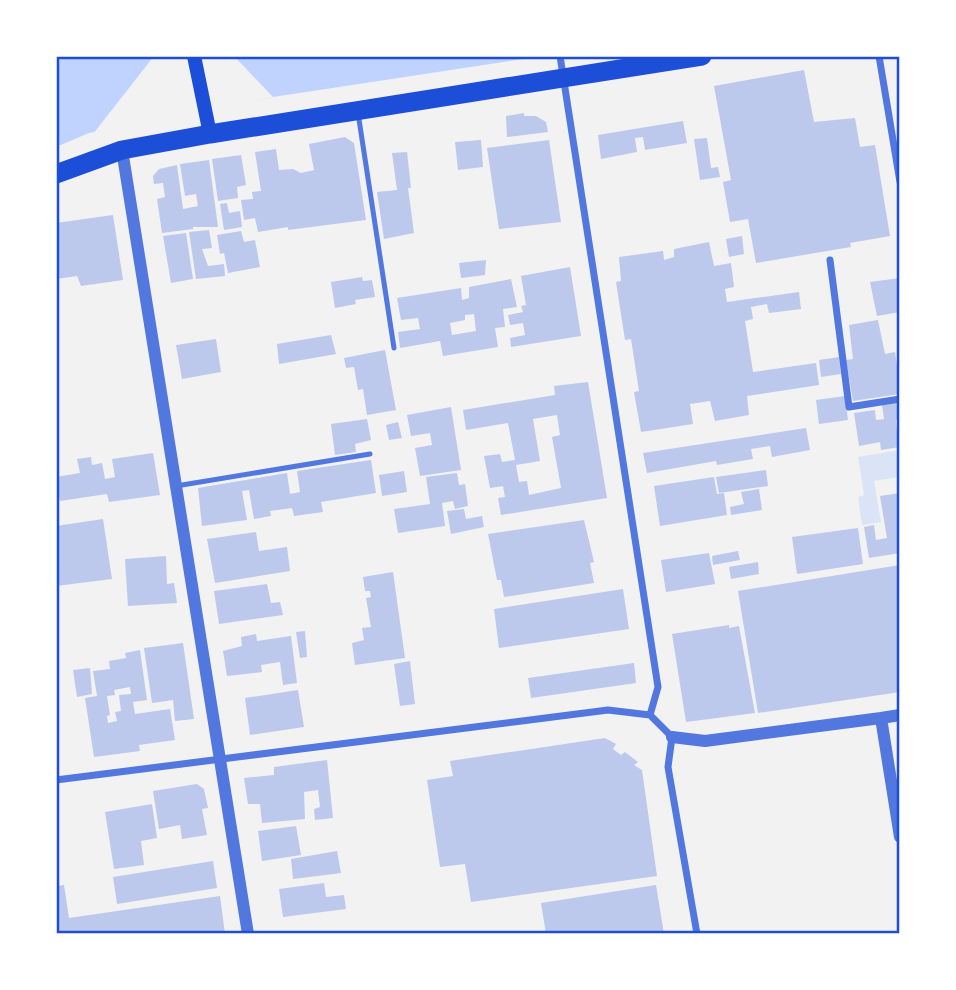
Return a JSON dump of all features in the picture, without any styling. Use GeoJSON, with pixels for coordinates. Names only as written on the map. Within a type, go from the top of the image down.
{"type":"FeatureCollection","features":[{"type":"Feature","properties":{"kind":"highway"},"geometry":{"type":"LineString","coordinates":[[56,174],[122,150],[209,134],[702,56]]}},
{"type":"Feature","properties":{"kind":"main road"},"geometry":{"type":"LineString","coordinates":[[194,56],[209,134]]}},
{"type":"Feature","properties":{"kind":"street"},"geometry":{"type":"LineString","coordinates":[[560,56],[658,687],[650,715]]}},
{"type":"Feature","properties":{"kind":"street"},"geometry":{"type":"LineString","coordinates":[[879,56],[900,182]]}},
{"type":"Feature","properties":{"kind":"street"},"geometry":{"type":"LineString","coordinates":[[122,150],[248,934]]}},
{"type":"Feature","properties":{"kind":"street"},"geometry":{"type":"LineString","coordinates":[[830,260],[849,407],[900,399]]}},
{"type":"Feature","properties":{"kind":"street"},"geometry":{"type":"LineString","coordinates":[[56,780],[608,710],[650,715],[672,737],[705,741],[900,715]]}},
{"type":"Feature","properties":{"kind":"street"},"geometry":{"type":"LineString","coordinates":[[881,718],[900,837]]}},
{"type":"Feature","properties":{"kind":"street"},"geometry":{"type":"LineString","coordinates":[[672,737],[668,767],[697,934]]}},
{"type":"Feature","properties":{"kind":"lane"},"geometry":{"type":"LineString","coordinates":[[358,110],[394,348]]}},
{"type":"Feature","properties":{"kind":"lane"},"geometry":{"type":"LineString","coordinates":[[176,486],[370,454]]}},
{"type":"Feature","properties":{"kind":"shaded area"},"geometry":{"type":"Polygon","coordinates":[[[900,450],[900,477],[874,481],[881,522],[862,525],[858,497],[864,495],[858,457],[900,450]]]}},
{"type":"Feature","properties":{"kind":"water"},"geometry":{"type":"Polygon","coordinates":[[[78,56],[523,56],[523,59],[273,97],[89,133],[56,147],[56,60],[78,56]]]}},
{"type":"Feature","properties":{"kind":"pier"},"geometry":{"type":"Polygon","coordinates":[[[154,56],[234,56],[273,97],[93,134],[154,56]]]}},
{"type":"Feature","properties":{"kind":"building"},"geometry":{"type":"Polygon","coordinates":[[[804,70],[814,122],[855,118],[860,147],[875,145],[890,236],[850,243],[851,247],[756,263],[748,219],[730,222],[723,182],[731,180],[714,86],[804,70]]]}},
{"type":"Feature","properties":{"kind":"building"},"geometry":{"type":"Polygon","coordinates":[[[524,113],[524,116],[536,116],[546,122],[548,132],[507,137],[506,116],[524,113]]]}},
{"type":"Feature","properties":{"kind":"building"},"geometry":{"type":"Polygon","coordinates":[[[683,121],[687,143],[645,150],[643,137],[635,138],[637,152],[601,159],[598,135],[683,121]]]}},
{"type":"Feature","properties":{"kind":"building"},"geometry":{"type":"Polygon","coordinates":[[[345,137],[354,143],[366,220],[258,232],[255,218],[244,220],[241,200],[253,199],[252,192],[261,191],[255,152],[276,149],[279,170],[293,169],[301,173],[314,170],[309,144],[345,137]]]}},
{"type":"Feature","properties":{"kind":"building"},"geometry":{"type":"Polygon","coordinates":[[[707,138],[711,168],[718,167],[720,177],[700,180],[694,139],[707,138]]]}},
{"type":"Feature","properties":{"kind":"building"},"geometry":{"type":"Polygon","coordinates":[[[481,140],[483,167],[458,170],[455,142],[481,140]]]}},
{"type":"Feature","properties":{"kind":"building"},"geometry":{"type":"Polygon","coordinates":[[[549,140],[561,222],[499,229],[487,148],[549,140]]]}},
{"type":"Feature","properties":{"kind":"building"},"geometry":{"type":"Polygon","coordinates":[[[407,152],[411,188],[408,188],[414,233],[384,239],[377,192],[397,190],[392,153],[407,152]]]}},
{"type":"Feature","properties":{"kind":"building"},"geometry":{"type":"Polygon","coordinates":[[[241,155],[246,185],[237,187],[238,198],[218,201],[212,159],[241,155]]]}},
{"type":"Feature","properties":{"kind":"building"},"geometry":{"type":"Polygon","coordinates":[[[209,160],[218,227],[193,227],[162,233],[157,199],[165,197],[163,183],[154,184],[153,176],[159,169],[177,165],[183,209],[198,206],[196,194],[185,196],[180,164],[209,160]]]}},
{"type":"Feature","properties":{"kind":"building"},"geometry":{"type":"Polygon","coordinates":[[[227,203],[229,213],[240,211],[242,227],[224,230],[220,204],[227,203]]]}},
{"type":"Feature","properties":{"kind":"building"},"geometry":{"type":"Polygon","coordinates":[[[113,215],[123,280],[81,286],[77,276],[56,279],[56,223],[113,215]]]}},
{"type":"Feature","properties":{"kind":"building"},"geometry":{"type":"Polygon","coordinates":[[[209,230],[212,248],[202,249],[208,266],[224,264],[225,276],[196,279],[189,232],[209,230]]]}},
{"type":"Feature","properties":{"kind":"building"},"geometry":{"type":"Polygon","coordinates":[[[241,231],[244,242],[255,240],[260,267],[228,273],[224,253],[220,254],[217,235],[241,231]]]}},
{"type":"Feature","properties":{"kind":"building"},"geometry":{"type":"Polygon","coordinates":[[[186,233],[193,279],[171,283],[163,236],[186,233]]]}},
{"type":"Feature","properties":{"kind":"building"},"geometry":{"type":"Polygon","coordinates":[[[742,236],[744,254],[729,257],[726,239],[742,236]]]}},
{"type":"Feature","properties":{"kind":"building"},"geometry":{"type":"Polygon","coordinates":[[[709,242],[714,266],[731,263],[734,287],[725,289],[727,302],[799,292],[801,309],[769,313],[767,304],[751,307],[753,319],[745,321],[753,372],[816,363],[819,385],[747,396],[749,415],[715,421],[710,401],[690,404],[693,424],[641,432],[634,392],[639,391],[631,339],[625,340],[616,282],[621,281],[619,257],[663,251],[664,260],[674,257],[674,249],[709,242]]]}},
{"type":"Feature","properties":{"kind":"building"},"geometry":{"type":"Polygon","coordinates":[[[486,260],[485,275],[461,278],[459,263],[486,260]]]}},
{"type":"Feature","properties":{"kind":"building"},"geometry":{"type":"Polygon","coordinates":[[[570,267],[581,336],[511,347],[510,338],[525,335],[523,323],[510,325],[508,315],[523,312],[521,306],[526,305],[521,276],[570,267]]]}},
{"type":"Feature","properties":{"kind":"building"},"geometry":{"type":"Polygon","coordinates":[[[362,277],[363,281],[372,280],[375,297],[355,300],[356,304],[335,308],[331,282],[362,277]]]}},
{"type":"Feature","properties":{"kind":"building"},"geometry":{"type":"Polygon","coordinates":[[[900,278],[900,312],[877,316],[870,282],[900,278]]]}},
{"type":"Feature","properties":{"kind":"building"},"geometry":{"type":"Polygon","coordinates":[[[511,279],[517,307],[503,309],[505,327],[495,328],[498,347],[443,356],[440,341],[400,348],[398,332],[420,329],[418,318],[401,320],[397,298],[461,288],[462,300],[469,298],[469,287],[511,279]],[[474,314],[465,315],[465,320],[450,323],[452,335],[476,331],[474,314]]]}},
{"type":"Feature","properties":{"kind":"building"},"geometry":{"type":"Polygon","coordinates":[[[878,320],[885,354],[895,352],[897,365],[900,364],[900,394],[853,401],[846,360],[853,359],[849,325],[878,320]]]}},
{"type":"Feature","properties":{"kind":"building"},"geometry":{"type":"Polygon","coordinates":[[[331,335],[336,354],[279,364],[277,344],[331,335]]]}},
{"type":"Feature","properties":{"kind":"building"},"geometry":{"type":"Polygon","coordinates":[[[216,339],[221,372],[182,379],[176,345],[216,339]]]}},
{"type":"Feature","properties":{"kind":"building"},"geometry":{"type":"Polygon","coordinates":[[[385,350],[396,410],[367,415],[363,389],[358,390],[354,367],[346,368],[344,358],[385,350]]]}},
{"type":"Feature","properties":{"kind":"building"},"geometry":{"type":"Polygon","coordinates":[[[839,357],[841,374],[821,377],[819,360],[839,357]]]}},
{"type":"Feature","properties":{"kind":"building"},"geometry":{"type":"Polygon","coordinates":[[[588,382],[607,498],[501,515],[498,498],[505,497],[503,486],[490,488],[484,456],[500,454],[502,462],[515,460],[508,423],[466,430],[463,410],[555,395],[554,386],[588,382]],[[557,415],[533,419],[540,461],[516,465],[519,482],[527,481],[529,495],[561,488],[552,437],[560,435],[557,415]]]}},
{"type":"Feature","properties":{"kind":"building"},"geometry":{"type":"Polygon","coordinates":[[[845,396],[848,420],[819,424],[816,400],[845,396]]]}},
{"type":"Feature","properties":{"kind":"building"},"geometry":{"type":"Polygon","coordinates":[[[900,402],[900,419],[896,420],[897,430],[900,429],[900,447],[881,450],[880,442],[859,446],[854,413],[875,410],[876,420],[884,419],[882,405],[900,402]]]}},
{"type":"Feature","properties":{"kind":"building"},"geometry":{"type":"Polygon","coordinates":[[[451,407],[461,470],[420,476],[415,448],[432,445],[430,433],[411,436],[407,415],[451,407]]]}},
{"type":"Feature","properties":{"kind":"building"},"geometry":{"type":"Polygon","coordinates":[[[367,419],[371,440],[355,444],[356,452],[335,455],[331,424],[367,419]]]}},
{"type":"Feature","properties":{"kind":"building"},"geometry":{"type":"Polygon","coordinates":[[[398,422],[402,438],[389,440],[386,425],[398,422]]]}},
{"type":"Feature","properties":{"kind":"building"},"geometry":{"type":"Polygon","coordinates":[[[806,428],[810,450],[772,457],[770,446],[751,449],[753,459],[717,465],[716,461],[647,473],[643,453],[806,428]]]}},
{"type":"Feature","properties":{"kind":"building"},"geometry":{"type":"Polygon","coordinates":[[[153,453],[160,495],[109,502],[107,494],[60,501],[56,477],[80,473],[77,459],[91,457],[92,465],[102,463],[105,479],[115,477],[112,459],[153,453]]]}},
{"type":"Feature","properties":{"kind":"building"},"geometry":{"type":"Polygon","coordinates":[[[371,460],[376,493],[321,502],[323,512],[294,516],[292,508],[270,511],[271,516],[254,519],[249,490],[242,491],[247,520],[202,526],[198,488],[287,473],[290,494],[300,492],[297,471],[371,460]]]}},
{"type":"Feature","properties":{"kind":"building"},"geometry":{"type":"Polygon","coordinates":[[[766,470],[768,486],[719,493],[716,477],[766,470]]]}},
{"type":"Feature","properties":{"kind":"building"},"geometry":{"type":"Polygon","coordinates":[[[404,471],[407,492],[382,496],[379,475],[404,471]]]}},
{"type":"Feature","properties":{"kind":"building"},"geometry":{"type":"Polygon","coordinates":[[[457,473],[459,485],[465,484],[468,506],[455,509],[453,501],[442,503],[445,526],[398,533],[394,509],[430,504],[426,477],[457,473]]]}},
{"type":"Feature","properties":{"kind":"building"},"geometry":{"type":"Polygon","coordinates":[[[714,477],[717,494],[724,493],[727,515],[660,526],[654,486],[714,477]]]}},
{"type":"Feature","properties":{"kind":"building"},"geometry":{"type":"Polygon","coordinates":[[[759,489],[762,510],[731,515],[730,507],[744,504],[741,492],[759,489]]]}},
{"type":"Feature","properties":{"kind":"building"},"geometry":{"type":"Polygon","coordinates":[[[900,493],[900,553],[869,558],[864,527],[874,525],[876,540],[887,538],[880,496],[900,493]]]}},
{"type":"Feature","properties":{"kind":"building"},"geometry":{"type":"Polygon","coordinates":[[[464,509],[466,519],[482,516],[484,527],[451,534],[447,511],[464,509]]]}},
{"type":"Feature","properties":{"kind":"building"},"geometry":{"type":"Polygon","coordinates":[[[103,519],[112,579],[56,586],[56,526],[103,519]]]}},
{"type":"Feature","properties":{"kind":"building"},"geometry":{"type":"Polygon","coordinates":[[[584,520],[594,562],[590,563],[594,583],[504,597],[501,580],[497,580],[488,534],[584,520]]]}},
{"type":"Feature","properties":{"kind":"building"},"geometry":{"type":"Polygon","coordinates":[[[858,528],[863,564],[797,574],[792,537],[858,528]]]}},
{"type":"Feature","properties":{"kind":"building"},"geometry":{"type":"Polygon","coordinates":[[[256,532],[259,551],[287,547],[290,571],[215,583],[207,539],[256,532]]]}},
{"type":"Feature","properties":{"kind":"building"},"geometry":{"type":"Polygon","coordinates":[[[738,551],[740,560],[713,565],[712,556],[738,551]]]}},
{"type":"Feature","properties":{"kind":"building"},"geometry":{"type":"Polygon","coordinates":[[[709,553],[715,584],[666,592],[661,560],[709,553]]]}},
{"type":"Feature","properties":{"kind":"building"},"geometry":{"type":"Polygon","coordinates":[[[166,556],[167,584],[174,583],[177,603],[128,606],[125,559],[166,556]]]}},
{"type":"Feature","properties":{"kind":"building"},"geometry":{"type":"Polygon","coordinates":[[[758,562],[759,574],[731,579],[729,567],[758,562]]]}},
{"type":"Feature","properties":{"kind":"building"},"geometry":{"type":"Polygon","coordinates":[[[900,565],[900,692],[758,713],[738,591],[900,565]]]}},
{"type":"Feature","properties":{"kind":"building"},"geometry":{"type":"Polygon","coordinates":[[[393,572],[405,658],[355,665],[352,643],[364,640],[362,628],[371,627],[366,598],[371,597],[370,591],[365,591],[363,577],[393,572]]]}},
{"type":"Feature","properties":{"kind":"building"},"geometry":{"type":"Polygon","coordinates":[[[267,584],[271,603],[280,602],[283,615],[219,624],[214,591],[267,584]]]}},
{"type":"Feature","properties":{"kind":"building"},"geometry":{"type":"Polygon","coordinates":[[[623,589],[629,629],[499,648],[494,609],[623,589]]]}},
{"type":"Feature","properties":{"kind":"building"},"geometry":{"type":"Polygon","coordinates":[[[729,625],[729,628],[739,626],[755,713],[686,722],[672,634],[729,625]]]}},
{"type":"Feature","properties":{"kind":"building"},"geometry":{"type":"Polygon","coordinates":[[[305,631],[307,657],[300,658],[296,632],[305,631]]]}},
{"type":"Feature","properties":{"kind":"building"},"geometry":{"type":"Polygon","coordinates":[[[256,634],[257,641],[291,636],[297,683],[283,685],[280,662],[261,665],[262,672],[227,676],[223,651],[242,646],[241,637],[256,634]]]}},
{"type":"Feature","properties":{"kind":"building"},"geometry":{"type":"Polygon","coordinates":[[[183,643],[194,719],[175,721],[173,700],[152,703],[144,648],[183,643]]]}},
{"type":"Feature","properties":{"kind":"building"},"geometry":{"type":"Polygon","coordinates":[[[140,650],[147,700],[133,702],[135,714],[170,709],[175,740],[139,745],[140,751],[94,757],[85,698],[97,696],[93,671],[110,669],[109,661],[126,658],[125,653],[140,650]],[[130,687],[114,690],[115,695],[107,696],[110,715],[107,716],[108,723],[117,721],[115,712],[121,711],[119,695],[131,694],[130,687]]]}},
{"type":"Feature","properties":{"kind":"building"},"geometry":{"type":"Polygon","coordinates":[[[410,661],[415,704],[400,706],[394,664],[410,661]]]}},
{"type":"Feature","properties":{"kind":"building"},"geometry":{"type":"Polygon","coordinates":[[[634,663],[636,683],[531,698],[528,678],[634,663]]]}},
{"type":"Feature","properties":{"kind":"building"},"geometry":{"type":"Polygon","coordinates":[[[90,668],[92,694],[77,697],[73,670],[90,668]]]}},
{"type":"Feature","properties":{"kind":"building"},"geometry":{"type":"Polygon","coordinates":[[[298,690],[304,727],[250,735],[245,698],[298,690]]]}},
{"type":"Feature","properties":{"kind":"building"},"geometry":{"type":"Polygon","coordinates":[[[605,738],[616,744],[613,749],[621,755],[625,752],[638,762],[634,765],[642,770],[657,876],[471,902],[465,864],[440,867],[427,780],[453,776],[450,761],[605,738]]]}},
{"type":"Feature","properties":{"kind":"building"},"geometry":{"type":"Polygon","coordinates":[[[327,760],[333,818],[315,820],[314,809],[320,807],[318,790],[304,792],[305,819],[262,823],[260,804],[248,804],[244,778],[274,775],[274,767],[327,760]]]}},
{"type":"Feature","properties":{"kind":"building"},"geometry":{"type":"Polygon","coordinates":[[[197,784],[204,789],[208,808],[202,809],[207,835],[182,839],[180,825],[159,829],[153,791],[197,784]]]}},
{"type":"Feature","properties":{"kind":"building"},"geometry":{"type":"Polygon","coordinates":[[[152,804],[157,838],[141,841],[144,865],[114,869],[105,812],[152,804]]]}},
{"type":"Feature","properties":{"kind":"building"},"geometry":{"type":"Polygon","coordinates":[[[296,826],[301,855],[262,861],[258,831],[296,826]]]}},
{"type":"Feature","properties":{"kind":"building"},"geometry":{"type":"Polygon","coordinates":[[[337,851],[341,873],[293,879],[291,859],[337,851]]]}},
{"type":"Feature","properties":{"kind":"building"},"geometry":{"type":"Polygon","coordinates":[[[213,861],[217,888],[117,904],[113,877],[213,861]]]}},
{"type":"Feature","properties":{"kind":"building"},"geometry":{"type":"Polygon","coordinates":[[[324,883],[326,897],[344,895],[346,909],[283,917],[279,889],[324,883]]]}},
{"type":"Feature","properties":{"kind":"building"},"geometry":{"type":"Polygon","coordinates":[[[64,885],[69,918],[220,896],[225,934],[56,934],[56,886],[64,885]]]}},
{"type":"Feature","properties":{"kind":"building"},"geometry":{"type":"Polygon","coordinates":[[[656,885],[664,934],[546,934],[541,903],[656,885]]]}}]}
